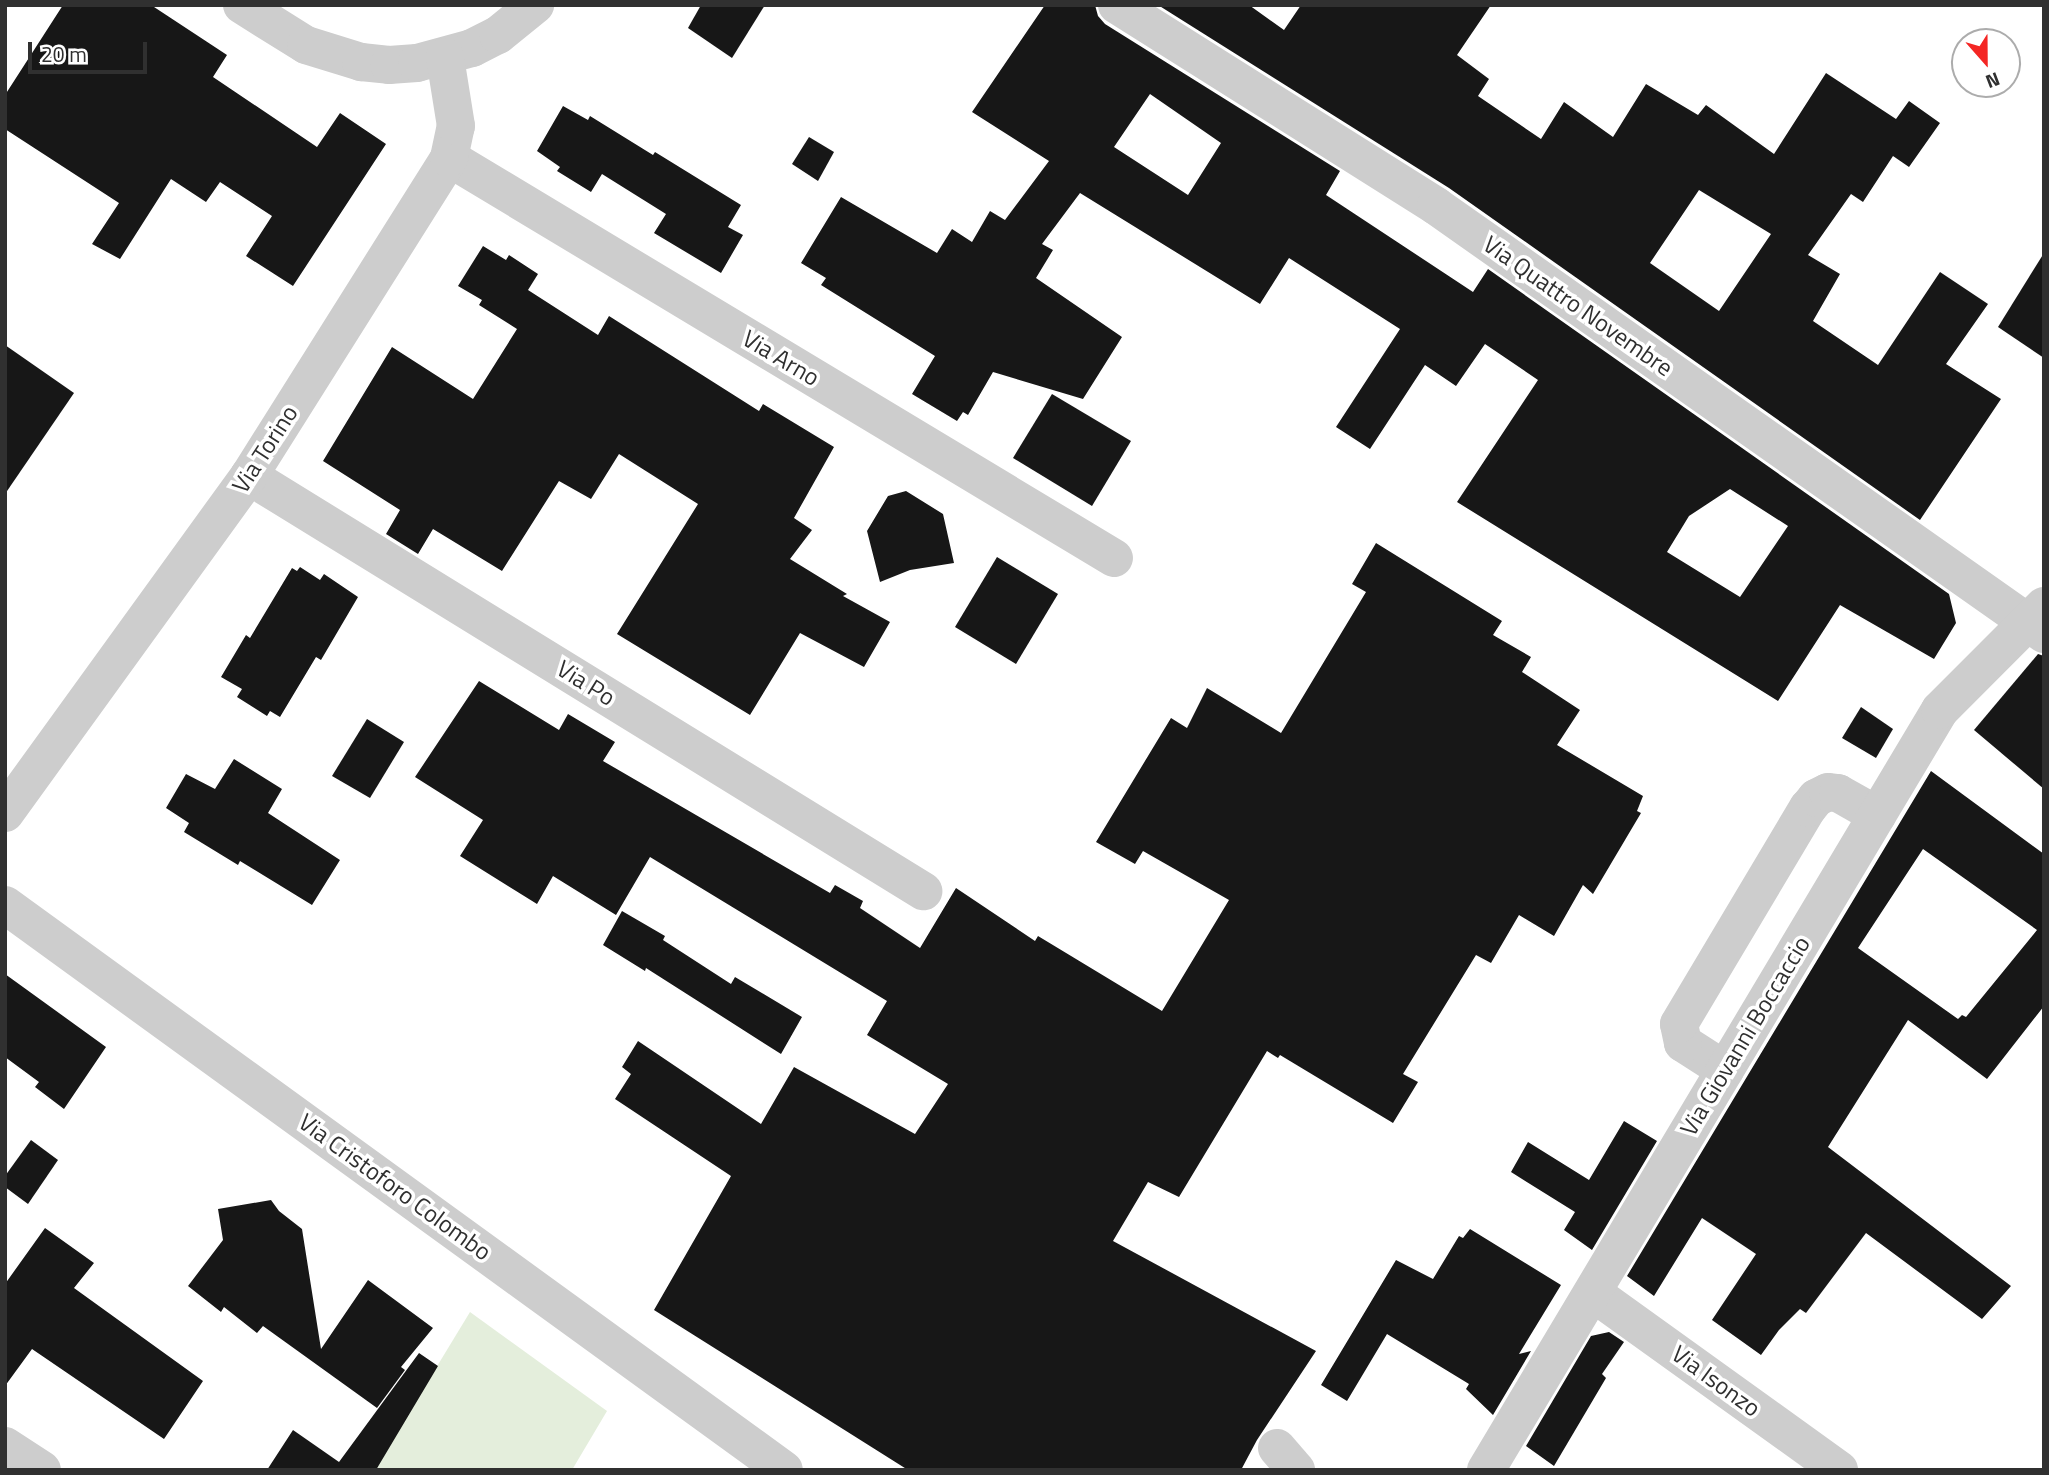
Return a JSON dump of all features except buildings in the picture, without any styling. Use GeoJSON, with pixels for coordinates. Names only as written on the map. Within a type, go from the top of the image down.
{"type":"FeatureCollection","features":[{"type":"Feature","properties":{"kind":"street"},"geometry":{"type":"LineString","coordinates":[[242,5],[289,36],[332,55],[389,65],[445,57],[498,35],[535,5]]}},
{"type":"Feature","properties":{"kind":"street","name":"Via Quattro Novembre"},"geometry":{"type":"LineString","coordinates":[[1117,5],[1436,206],[2039,621]]}},
{"type":"Feature","properties":{"kind":"street","name":"Via Torino"},"geometry":{"type":"LineString","coordinates":[[5,813],[249,476],[449,158],[456,127],[445,57]]}},
{"type":"Feature","properties":{"kind":"street","name":"Via Arno"},"geometry":{"type":"LineString","coordinates":[[449,158],[1114,558]]}},
{"type":"Feature","properties":{"kind":"street","name":"Via Po"},"geometry":{"type":"LineString","coordinates":[[249,476],[923,891]]}},
{"type":"Feature","properties":{"kind":"street","name":"Via Giovanni Boccaccio"},"geometry":{"type":"LineString","coordinates":[[1486,1470],[1940,710],[2039,621]]}},
{"type":"Feature","properties":{"kind":"street"},"geometry":{"type":"LineString","coordinates":[[1725,1070],[1683,1042],[1679,1024],[1816,798],[1828,792],[1851,799],[1877,815]]}},
{"type":"Feature","properties":{"kind":"street","name":"Via Cristoforo Colombo"},"geometry":{"type":"LineString","coordinates":[[5,905],[784,1470]]}},
{"type":"Feature","properties":{"kind":"street","name":"Via Isonzo"},"geometry":{"type":"LineString","coordinates":[[1593,1293],[1839,1470]]}},
{"type":"Feature","properties":{"kind":"street"},"geometry":{"type":"LineString","coordinates":[[5,1446],[42,1470]]}},
{"type":"Feature","properties":{"kind":"green space"},"geometry":{"type":"Polygon","coordinates":[[[470,1312],[607,1411],[572,1470],[374,1470],[470,1312]]]}}]}
